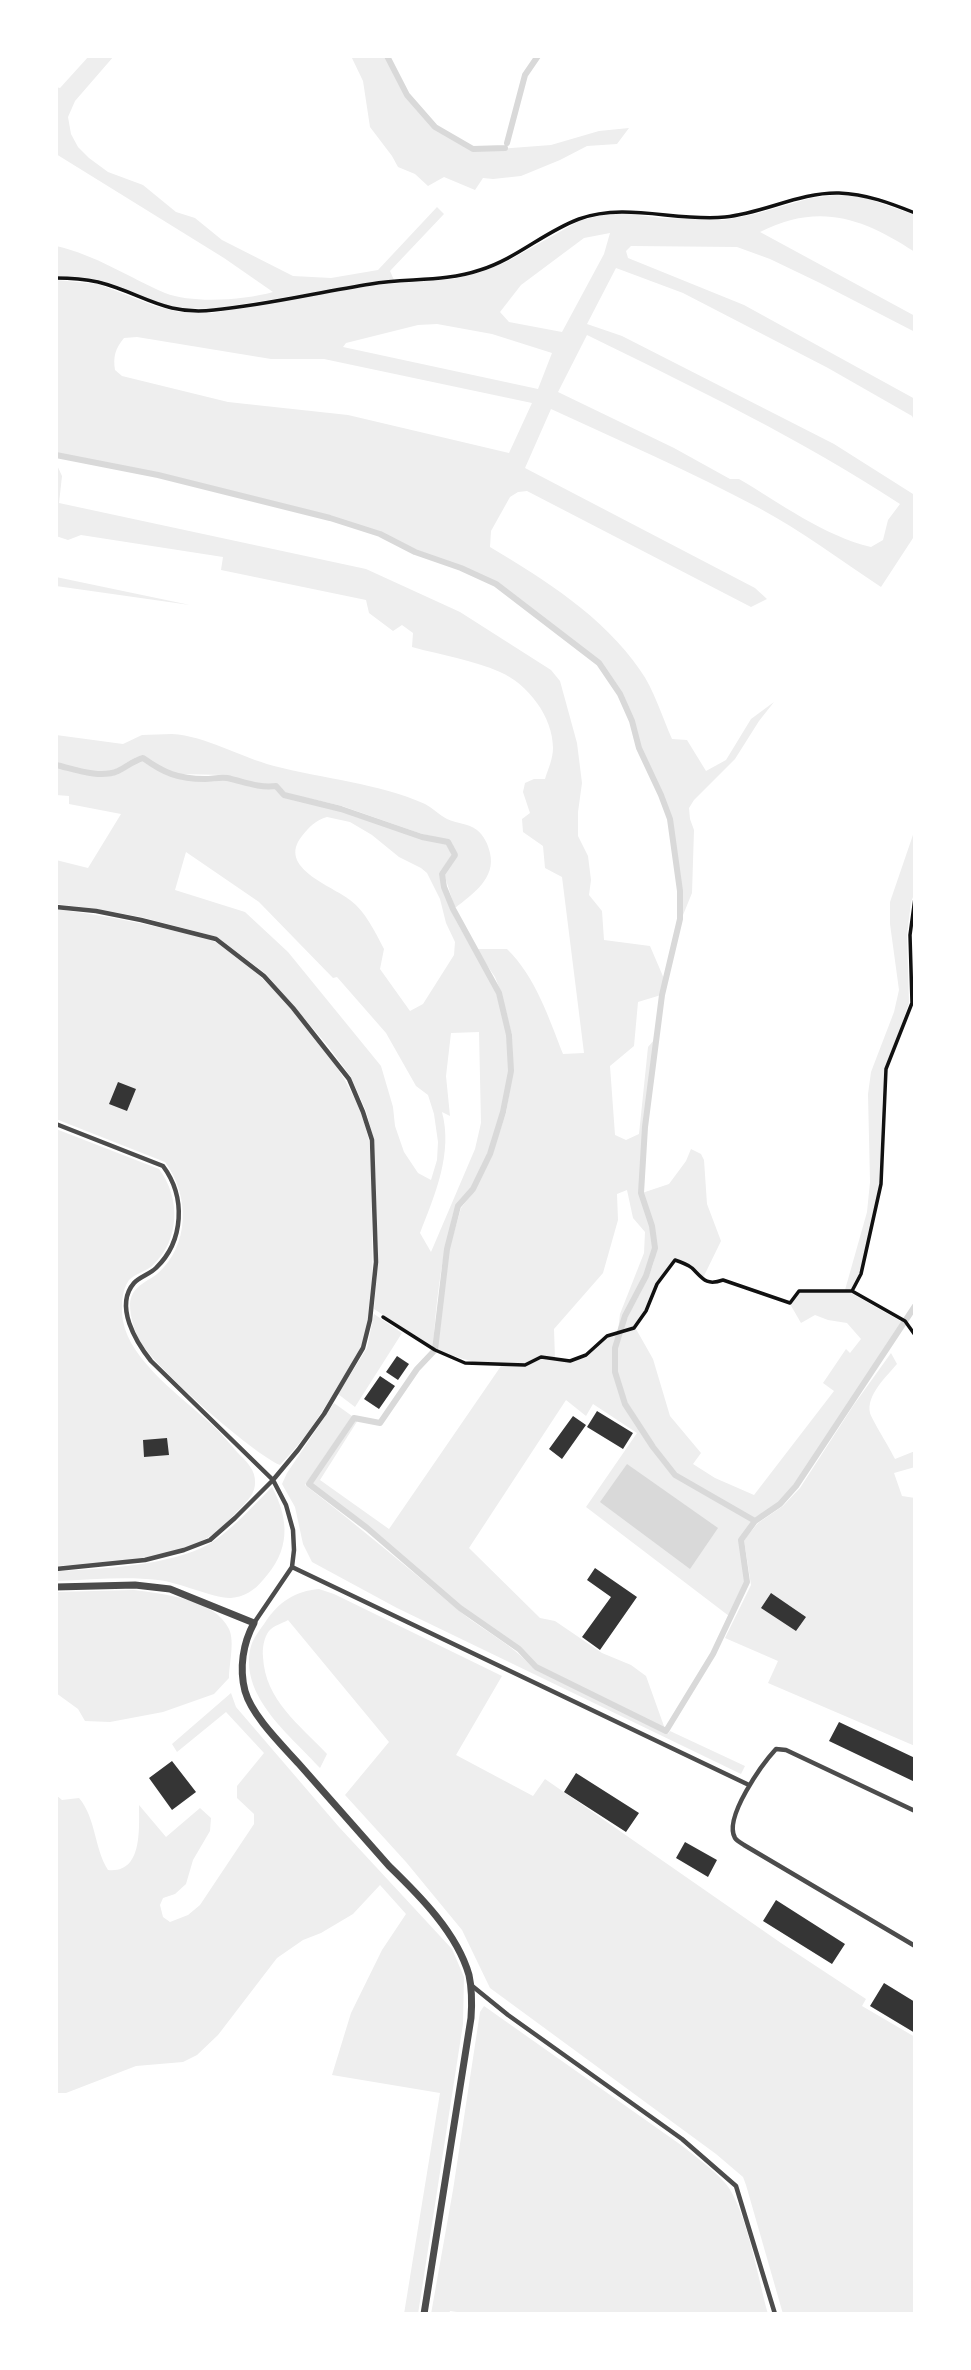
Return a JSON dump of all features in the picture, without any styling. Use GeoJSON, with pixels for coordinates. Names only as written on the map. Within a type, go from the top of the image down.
{"type":"FeatureCollection","features":[{"type":"Feature","properties":{"kind":"street"},"geometry":{"type":"LineString","coordinates":[[56,1587],[135,1585],[170,1589],[254,1623],[247,1634],[243,1654],[245,1691],[253,1708],[272,1734],[447,1931],[459,1951],[470,1985],[471,2018],[424,2314]]}},
{"type":"Feature","properties":{"kind":"lane"},"geometry":{"type":"LineString","coordinates":[[56,907],[96,911],[216,939],[264,976],[326,1047],[349,1079],[363,1112],[372,1140],[376,1262],[363,1348],[324,1414],[273,1480],[209,1540],[145,1560],[56,1569]]}},
{"type":"Feature","properties":{"kind":"lane"},"geometry":{"type":"LineString","coordinates":[[56,1124],[163,1166],[172,1177],[180,1220],[175,1242],[155,1270],[133,1283],[126,1302],[128,1322],[136,1343],[151,1361],[273,1480],[286,1505],[293,1530],[292,1567],[254,1623]]}},
{"type":"Feature","properties":{"kind":"lane"},"geometry":{"type":"LineString","coordinates":[[292,1567],[749,1785]]}},
{"type":"Feature","properties":{"kind":"lane"},"geometry":{"type":"LineString","coordinates":[[915,1811],[786,1750],[776,1749],[749,1785],[733,1828],[735,1838],[915,1945]]}},
{"type":"Feature","properties":{"kind":"lane"},"geometry":{"type":"LineString","coordinates":[[470,1985],[682,2138],[736,2186],[775,2314]]}},
{"type":"Feature","properties":{"kind":"path"},"geometry":{"type":"LineString","coordinates":[[56,278],[99,282],[155,305],[179,310],[212,311],[374,284],[453,277],[481,270],[505,261],[578,220],[601,213],[623,211],[661,216],[724,218],[810,196],[836,193],[863,196],[915,213]]}},
{"type":"Feature","properties":{"kind":"path"},"geometry":{"type":"LineString","coordinates":[[852,1291],[860,1274],[881,1184],[886,1069],[912,1003],[910,935],[915,898]]}},
{"type":"Feature","properties":{"kind":"path"},"geometry":{"type":"LineString","coordinates":[[371,1309],[435,1350],[465,1363],[525,1365],[541,1357],[570,1361],[586,1355],[607,1336],[635,1328],[646,1311],[657,1284],[675,1260],[690,1266],[702,1281],[712,1284],[723,1280],[790,1303],[799,1291],[852,1291],[905,1321],[915,1335]]}},
{"type":"Feature","properties":{"kind":"shaded area"},"geometry":{"type":"Polygon","coordinates":[[[89,56],[114,56],[75,101],[68,117],[71,134],[78,147],[108,172],[143,185],[176,212],[195,218],[222,240],[293,276],[331,278],[378,270],[437,207],[444,214],[390,271],[394,280],[212,309],[180,308],[156,303],[99,280],[56,276],[56,246],[85,255],[165,293],[190,299],[219,300],[273,292],[224,258],[56,154],[56,87],[60,88],[89,56]]]}},
{"type":"Feature","properties":{"kind":"shaded area"},"geometry":{"type":"Polygon","coordinates":[[[351,56],[385,56],[405,96],[434,128],[472,151],[551,145],[599,131],[629,128],[617,144],[587,146],[521,176],[483,178],[475,190],[444,177],[428,186],[415,174],[398,167],[370,127],[363,81],[351,56]]]}},
{"type":"Feature","properties":{"kind":"shaded area"},"geometry":{"type":"Polygon","coordinates":[[[836,195],[863,197],[915,215],[915,252],[877,230],[840,218],[802,218],[760,232],[915,316],[915,332],[770,259],[737,247],[631,246],[626,251],[628,258],[744,305],[915,399],[915,422],[912,416],[828,368],[683,293],[616,268],[587,324],[622,336],[834,444],[915,493],[915,535],[881,587],[759,508],[682,469],[551,409],[525,468],[755,588],[767,599],[751,607],[527,491],[510,497],[491,531],[490,547],[572,601],[609,633],[650,686],[672,739],[687,740],[706,771],[726,760],[751,719],[774,702],[735,759],[689,808],[694,830],[692,893],[681,920],[682,891],[671,819],[663,794],[640,747],[622,693],[600,662],[497,583],[462,566],[415,550],[381,532],[330,516],[158,474],[56,453],[56,280],[98,284],[155,306],[179,312],[212,313],[374,285],[453,279],[481,272],[506,262],[579,221],[602,215],[623,213],[661,218],[724,220],[811,198],[836,195]],[[610,233],[584,238],[521,285],[500,312],[509,322],[562,332],[604,254],[610,233]],[[437,324],[418,325],[346,343],[343,347],[538,389],[552,353],[492,334],[437,324]],[[587,335],[558,392],[674,448],[730,479],[739,479],[803,518],[854,542],[871,547],[883,540],[888,520],[900,504],[824,457],[707,394],[587,335]],[[137,337],[124,338],[114,361],[115,370],[122,376],[228,402],[348,415],[509,453],[532,403],[324,359],[271,359],[137,337]]]}},
{"type":"Feature","properties":{"kind":"shaded area"},"geometry":{"type":"Polygon","coordinates":[[[56,463],[62,476],[59,503],[366,569],[460,612],[551,670],[560,681],[577,743],[582,783],[578,836],[588,856],[591,880],[589,895],[602,911],[604,940],[650,946],[665,981],[661,995],[638,1002],[634,1046],[610,1066],[615,1135],[626,1140],[639,1134],[648,1047],[654,1040],[639,1193],[651,1226],[654,1248],[646,1276],[618,1331],[620,1314],[644,1253],[645,1232],[633,1218],[627,1190],[617,1194],[618,1220],[603,1273],[554,1329],[555,1359],[541,1358],[523,1364],[501,1365],[468,1360],[437,1350],[449,1250],[461,1208],[475,1190],[492,1155],[506,1113],[513,1071],[512,1035],[501,992],[495,977],[476,949],[507,949],[533,985],[563,1054],[584,1053],[562,877],[545,868],[543,846],[523,832],[522,819],[530,813],[523,792],[525,783],[534,779],[545,779],[553,752],[552,736],[544,713],[529,693],[500,672],[412,647],[413,633],[402,625],[393,631],[369,613],[366,600],[221,570],[223,557],[81,535],[68,540],[56,536],[56,463]]]}},
{"type":"Feature","properties":{"kind":"shaded area"},"geometry":{"type":"Polygon","coordinates":[[[56,577],[190,605],[56,586],[56,577]]]}},
{"type":"Feature","properties":{"kind":"shaded area"},"geometry":{"type":"Polygon","coordinates":[[[172,734],[210,743],[274,766],[370,786],[425,804],[447,819],[470,826],[482,835],[490,853],[490,870],[476,891],[455,908],[444,874],[458,855],[449,840],[422,834],[342,806],[286,793],[277,784],[261,785],[225,775],[179,774],[166,771],[143,755],[118,768],[104,771],[56,763],[56,735],[123,744],[142,735],[172,734]]]}},
{"type":"Feature","properties":{"kind":"shaded area"},"geometry":{"type":"Polygon","coordinates":[[[142,761],[179,778],[195,781],[226,780],[256,788],[275,789],[283,797],[340,811],[421,839],[446,844],[452,855],[439,873],[442,888],[453,915],[498,995],[506,1033],[508,1068],[500,1119],[488,1153],[473,1184],[453,1215],[441,1270],[433,1347],[374,1309],[378,1262],[374,1140],[366,1111],[351,1077],[328,1046],[266,974],[217,937],[141,917],[56,904],[56,860],[88,868],[121,814],[69,804],[69,796],[56,795],[56,768],[87,775],[111,776],[142,761]],[[327,817],[313,824],[302,836],[296,847],[296,858],[310,875],[350,900],[365,916],[384,949],[380,969],[410,1011],[423,1004],[454,955],[455,942],[446,923],[440,899],[427,873],[421,868],[399,857],[372,835],[350,822],[327,817]],[[186,852],[175,890],[245,912],[288,952],[381,1066],[404,1152],[418,1173],[431,1180],[437,1160],[438,1142],[428,1095],[416,1086],[386,1033],[337,977],[333,978],[259,902],[186,852]],[[479,1032],[451,1033],[446,1076],[450,1116],[442,1112],[445,1127],[444,1158],[420,1233],[431,1252],[475,1149],[481,1123],[479,1032]]]}},
{"type":"Feature","properties":{"kind":"shaded area"},"geometry":{"type":"Polygon","coordinates":[[[915,829],[915,892],[911,902],[907,935],[909,1003],[886,1069],[882,1104],[880,1184],[860,1274],[851,1290],[845,1290],[867,1212],[870,1182],[868,1094],[871,1072],[894,1012],[899,990],[890,924],[890,902],[915,829]]]}},
{"type":"Feature","properties":{"kind":"shaded area"},"geometry":{"type":"Polygon","coordinates":[[[56,909],[100,915],[194,935],[217,943],[263,979],[310,1030],[349,1087],[362,1115],[371,1151],[372,1174],[372,1275],[365,1333],[357,1357],[319,1416],[280,1465],[227,1428],[184,1389],[149,1354],[136,1333],[130,1304],[133,1293],[168,1263],[181,1235],[183,1220],[179,1189],[165,1162],[56,1119],[56,909]]]}},
{"type":"Feature","properties":{"kind":"shaded area"},"geometry":{"type":"Polygon","coordinates":[[[56,1129],[159,1169],[166,1180],[174,1206],[172,1232],[161,1256],[152,1266],[126,1284],[122,1300],[123,1321],[128,1336],[147,1364],[219,1431],[247,1462],[254,1474],[251,1496],[225,1524],[207,1538],[173,1552],[134,1560],[56,1566],[56,1129]]]}},
{"type":"Feature","properties":{"kind":"shaded area"},"geometry":{"type":"Polygon","coordinates":[[[691,1149],[701,1154],[704,1160],[707,1204],[721,1241],[702,1280],[690,1265],[675,1260],[663,1275],[634,1327],[622,1331],[655,1258],[655,1234],[642,1193],[669,1184],[686,1161],[691,1149]]]}},
{"type":"Feature","properties":{"kind":"shaded area"},"geometry":{"type":"Polygon","coordinates":[[[799,1291],[851,1293],[902,1322],[795,1485],[779,1503],[754,1518],[676,1473],[654,1445],[627,1402],[617,1371],[616,1348],[621,1334],[636,1329],[653,1359],[670,1416],[701,1453],[693,1464],[715,1478],[754,1495],[834,1391],[823,1383],[846,1349],[850,1353],[861,1339],[847,1323],[815,1315],[801,1323],[790,1304],[799,1291]]]}},
{"type":"Feature","properties":{"kind":"shaded area"},"geometry":{"type":"Polygon","coordinates":[[[374,1314],[402,1333],[355,1407],[338,1394],[367,1348],[374,1314]]]}},
{"type":"Feature","properties":{"kind":"shaded area"},"geometry":{"type":"Polygon","coordinates":[[[618,1334],[614,1363],[619,1390],[656,1455],[677,1477],[753,1521],[740,1539],[745,1583],[729,1616],[586,1507],[637,1433],[593,1404],[586,1416],[566,1400],[469,1548],[540,1618],[555,1621],[602,1653],[631,1665],[646,1676],[665,1729],[537,1665],[520,1648],[460,1607],[368,1527],[310,1483],[355,1420],[358,1420],[320,1480],[389,1529],[501,1366],[525,1366],[541,1359],[570,1362],[587,1357],[608,1337],[618,1334]]]}},
{"type":"Feature","properties":{"kind":"shaded area"},"geometry":{"type":"Polygon","coordinates":[[[891,1353],[897,1364],[874,1393],[870,1413],[895,1459],[915,1451],[915,1467],[894,1473],[902,1496],[915,1498],[915,1746],[768,1683],[778,1661],[725,1638],[751,1585],[744,1540],[758,1523],[783,1506],[800,1488],[891,1353]]]}},
{"type":"Feature","properties":{"kind":"shaded area"},"geometry":{"type":"Polygon","coordinates":[[[334,1403],[352,1416],[305,1485],[467,1617],[516,1651],[534,1669],[668,1734],[670,1731],[745,1766],[741,1774],[397,1608],[312,1562],[303,1544],[295,1507],[282,1484],[334,1403]]]}},
{"type":"Feature","properties":{"kind":"shaded area"},"geometry":{"type":"Polygon","coordinates":[[[627,1464],[718,1528],[690,1569],[600,1502],[627,1464]]]}},
{"type":"Feature","properties":{"kind":"shaded area"},"geometry":{"type":"Polygon","coordinates":[[[272,1487],[284,1524],[282,1547],[272,1569],[245,1595],[224,1598],[167,1581],[146,1579],[56,1581],[56,1571],[155,1562],[193,1551],[225,1533],[272,1487]]]}},
{"type":"Feature","properties":{"kind":"shaded area"},"geometry":{"type":"Polygon","coordinates":[[[319,1589],[502,1676],[456,1755],[533,1796],[545,1779],[866,1999],[862,2006],[915,2037],[915,2314],[783,2314],[743,2177],[716,2154],[490,1988],[462,1930],[406,1862],[345,1795],[389,1742],[288,1620],[271,1629],[266,1636],[263,1650],[265,1672],[277,1699],[286,1711],[327,1754],[320,1768],[271,1715],[253,1684],[249,1668],[250,1650],[259,1631],[276,1608],[288,1599],[302,1592],[319,1589]]]}},
{"type":"Feature","properties":{"kind":"shaded area"},"geometry":{"type":"Polygon","coordinates":[[[134,1590],[187,1600],[212,1611],[222,1619],[232,1640],[229,1678],[214,1694],[163,1712],[110,1722],[85,1721],[78,1709],[56,1693],[56,1592],[134,1590]]]}},
{"type":"Feature","properties":{"kind":"shaded area"},"geometry":{"type":"Polygon","coordinates":[[[231,1693],[236,1707],[339,1827],[452,1949],[464,1977],[463,2024],[418,2314],[404,2314],[440,2093],[332,2075],[351,2013],[382,1950],[406,1914],[380,1885],[353,1914],[303,1940],[277,1958],[218,2035],[197,2055],[183,2062],[136,2066],[66,2093],[56,2093],[56,1795],[62,1800],[79,1798],[85,1806],[108,1870],[128,1865],[133,1857],[137,1848],[139,1805],[166,1837],[200,1808],[211,1818],[210,1831],[193,1860],[186,1884],[175,1894],[163,1898],[160,1905],[163,1917],[170,1922],[188,1915],[200,1905],[254,1824],[254,1814],[237,1798],[237,1786],[264,1753],[226,1712],[177,1752],[172,1744],[231,1693]]]}},
{"type":"Feature","properties":{"kind":"shaded area"},"geometry":{"type":"Polygon","coordinates":[[[484,2006],[681,2145],[726,2184],[740,2210],[768,2314],[471,2314],[450,2311],[449,2314],[431,2314],[480,2012],[484,2006]]]}},
{"type":"Feature","properties":{"kind":"building"},"geometry":{"type":"Polygon","coordinates":[[[118,1082],[136,1089],[127,1111],[109,1104],[118,1082]]]}},
{"type":"Feature","properties":{"kind":"building"},"geometry":{"type":"Polygon","coordinates":[[[397,1356],[409,1364],[398,1380],[386,1372],[397,1356]]]}},
{"type":"Feature","properties":{"kind":"building"},"geometry":{"type":"Polygon","coordinates":[[[380,1376],[395,1386],[379,1409],[364,1399],[380,1376]]]}},
{"type":"Feature","properties":{"kind":"building"},"geometry":{"type":"Polygon","coordinates":[[[597,1411],[633,1433],[623,1449],[587,1427],[597,1411]]]}},
{"type":"Feature","properties":{"kind":"building"},"geometry":{"type":"Polygon","coordinates":[[[573,1416],[586,1425],[562,1459],[549,1449],[573,1416]]]}},
{"type":"Feature","properties":{"kind":"building"},"geometry":{"type":"Polygon","coordinates":[[[167,1438],[169,1455],[144,1457],[143,1440],[167,1438]]]}},
{"type":"Feature","properties":{"kind":"building"},"geometry":{"type":"Polygon","coordinates":[[[595,1568],[637,1597],[600,1650],[582,1637],[611,1597],[587,1580],[595,1568]]]}},
{"type":"Feature","properties":{"kind":"building"},"geometry":{"type":"Polygon","coordinates":[[[771,1593],[806,1617],[796,1631],[761,1608],[771,1593]]]}},
{"type":"Feature","properties":{"kind":"building"},"geometry":{"type":"Polygon","coordinates":[[[839,1722],[915,1758],[915,1782],[829,1741],[839,1722]]]}},
{"type":"Feature","properties":{"kind":"building"},"geometry":{"type":"Polygon","coordinates":[[[172,1761],[196,1792],[172,1810],[149,1778],[172,1761]]]}},
{"type":"Feature","properties":{"kind":"building"},"geometry":{"type":"Polygon","coordinates":[[[576,1773],[639,1813],[626,1832],[564,1792],[576,1773]]]}},
{"type":"Feature","properties":{"kind":"building"},"geometry":{"type":"Polygon","coordinates":[[[685,1842],[717,1860],[708,1877],[676,1858],[685,1842]]]}},
{"type":"Feature","properties":{"kind":"building"},"geometry":{"type":"Polygon","coordinates":[[[776,1900],[845,1944],[832,1964],[763,1921],[776,1900]]]}},
{"type":"Feature","properties":{"kind":"building"},"geometry":{"type":"Polygon","coordinates":[[[884,1983],[915,2002],[915,2033],[870,2006],[884,1983]]]}},
{"type":"Feature","properties":{"kind":"waterway"},"geometry":{"type":"LineString","coordinates":[[387,56],[407,95],[435,127],[473,149],[505,148]]}},
{"type":"Feature","properties":{"kind":"waterway"},"geometry":{"type":"LineString","coordinates":[[507,143],[525,75],[538,56]]}},
{"type":"Feature","properties":{"kind":"waterway"},"geometry":{"type":"LineString","coordinates":[[56,455],[158,475],[330,518],[380,534],[415,552],[461,568],[496,584],[599,663],[620,694],[632,721],[639,748],[670,819],[680,891],[680,919],[662,995],[645,1127],[641,1193],[652,1226],[655,1248],[646,1276],[625,1316],[615,1348],[615,1372],[625,1404],[675,1475],[755,1521],[780,1504],[796,1486],[915,1306]]}},
{"type":"Feature","properties":{"kind":"waterway"},"geometry":{"type":"LineString","coordinates":[[56,765],[103,774],[118,771],[143,758],[158,768],[179,776],[195,779],[227,778],[276,786],[284,795],[341,809],[422,837],[448,842],[455,855],[442,874],[444,887],[453,909],[499,993],[509,1035],[511,1071],[503,1112],[490,1154],[473,1189],[458,1206],[447,1249],[435,1350],[417,1369],[380,1423],[354,1418],[309,1484],[367,1528],[460,1608],[519,1649],[536,1667],[666,1731],[713,1654],[747,1582],[741,1540],[755,1521]]}}]}
